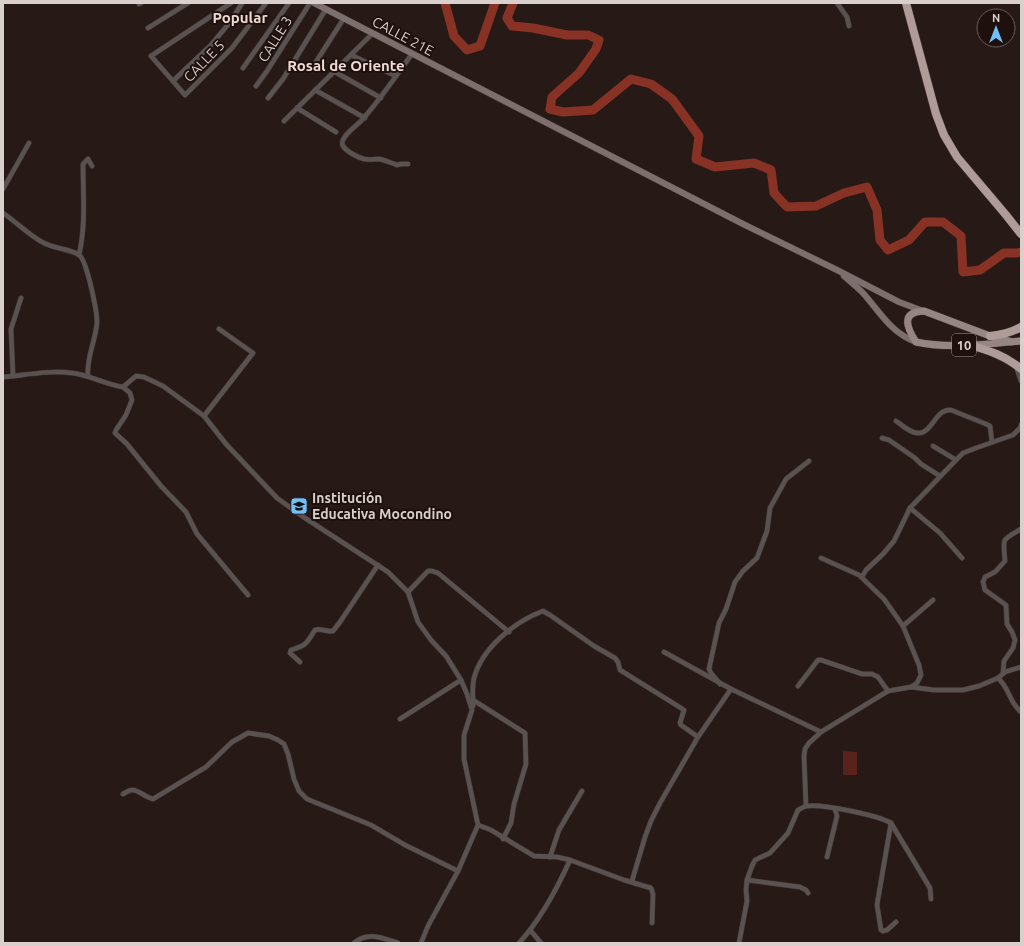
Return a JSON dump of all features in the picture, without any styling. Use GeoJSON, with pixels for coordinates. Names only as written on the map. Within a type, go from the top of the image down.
{"type":"FeatureCollection","features":[{"type":"Feature","properties":{"kind":"highway"},"geometry":{"type":"LineString","coordinates":[[906,3],[936,114],[944,135],[957,157],[1021,234]]}},
{"type":"Feature","properties":{"kind":"highway"},"geometry":{"type":"LineString","coordinates":[[990,336],[1002,335],[1015,331],[1021,327]]}},
{"type":"Feature","properties":{"kind":"highway"},"geometry":{"type":"LineString","coordinates":[[970,345],[993,351],[1018,366]]}},
{"type":"Feature","properties":{"kind":"main road","name":"CALLE 21E"},"geometry":{"type":"LineString","coordinates":[[314,3],[743,224],[837,270]]}},
{"type":"Feature","properties":{"kind":"main road","name":"10"},"geometry":{"type":"LineString","coordinates":[[837,270],[899,302],[990,336],[1012,342]]}},
{"type":"Feature","properties":{"kind":"main road","name":"10"},"geometry":{"type":"LineString","coordinates":[[837,270],[863,293],[896,332],[907,339],[929,345],[970,345],[1021,341]]}},
{"type":"Feature","properties":{"kind":"main road"},"geometry":{"type":"LineString","coordinates":[[916,342],[908,328],[907,320],[911,314],[916,311],[924,311]]}},
{"type":"Feature","properties":{"kind":"street"},"geometry":{"type":"LineString","coordinates":[[148,28],[188,3]]}},
{"type":"Feature","properties":{"kind":"street"},"geometry":{"type":"LineString","coordinates":[[231,3],[151,56],[173,81],[211,45],[242,3]]}},
{"type":"Feature","properties":{"kind":"street","name":"CALLE 5"},"geometry":{"type":"LineString","coordinates":[[173,81],[185,96],[232,48],[266,3]]}},
{"type":"Feature","properties":{"kind":"street"},"geometry":{"type":"LineString","coordinates":[[243,68],[289,3]]}},
{"type":"Feature","properties":{"kind":"street","name":"CALLE 3"},"geometry":{"type":"LineString","coordinates":[[256,86],[310,3]]}},
{"type":"Feature","properties":{"kind":"street"},"geometry":{"type":"LineString","coordinates":[[837,3],[847,18],[850,26]]}},
{"type":"Feature","properties":{"kind":"street"},"geometry":{"type":"LineString","coordinates":[[268,98],[283,79],[326,9]]}},
{"type":"Feature","properties":{"kind":"street"},"geometry":{"type":"LineString","coordinates":[[314,65],[344,18]]}},
{"type":"Feature","properties":{"kind":"street"},"geometry":{"type":"LineString","coordinates":[[284,121],[372,34]]}},
{"type":"Feature","properties":{"kind":"street"},"geometry":{"type":"LineString","coordinates":[[408,164],[397,165],[381,160],[364,159],[354,155],[344,147],[341,142],[344,136],[354,129],[364,118],[412,54]]}},
{"type":"Feature","properties":{"kind":"street"},"geometry":{"type":"LineString","coordinates":[[351,55],[396,76]]}},
{"type":"Feature","properties":{"kind":"street"},"geometry":{"type":"LineString","coordinates":[[335,72],[380,98]]}},
{"type":"Feature","properties":{"kind":"street"},"geometry":{"type":"LineString","coordinates":[[315,90],[364,118]]}},
{"type":"Feature","properties":{"kind":"street"},"geometry":{"type":"LineString","coordinates":[[296,108],[336,132]]}},
{"type":"Feature","properties":{"kind":"street"},"geometry":{"type":"LineString","coordinates":[[3,189],[29,143]]}},
{"type":"Feature","properties":{"kind":"street"},"geometry":{"type":"LineString","coordinates":[[79,255],[84,215],[83,164],[88,159],[92,166]]}},
{"type":"Feature","properties":{"kind":"street"},"geometry":{"type":"LineString","coordinates":[[3,213],[42,243],[79,255],[84,262],[95,305],[97,322],[95,337],[90,354],[88,376]]}},
{"type":"Feature","properties":{"kind":"street"},"geometry":{"type":"LineString","coordinates":[[13,376],[10,328],[22,298]]}},
{"type":"Feature","properties":{"kind":"street"},"geometry":{"type":"LineString","coordinates":[[204,416],[253,353],[219,329]]}},
{"type":"Feature","properties":{"kind":"street"},"geometry":{"type":"LineString","coordinates":[[1018,366],[1021,381]]}},
{"type":"Feature","properties":{"kind":"street"},"geometry":{"type":"LineString","coordinates":[[3,377],[49,372],[72,373],[88,376],[123,387],[130,393],[132,400],[126,415],[115,433],[127,444],[161,486],[186,512],[197,534],[248,595]]}},
{"type":"Feature","properties":{"kind":"street"},"geometry":{"type":"LineString","coordinates":[[123,387],[136,376],[144,377],[163,386],[204,416],[226,444],[277,498],[388,572],[408,592],[418,622],[431,640],[446,656],[461,680],[472,710]]}},
{"type":"Feature","properties":{"kind":"street"},"geometry":{"type":"LineString","coordinates":[[896,421],[920,434],[925,431],[942,412],[946,409],[951,410],[990,426],[992,442]]}},
{"type":"Feature","properties":{"kind":"street"},"geometry":{"type":"LineString","coordinates":[[862,577],[866,570],[894,541],[910,508],[963,453],[1013,435],[1020,428],[1021,424]]}},
{"type":"Feature","properties":{"kind":"street"},"geometry":{"type":"LineString","coordinates":[[882,438],[889,440],[940,476]]}},
{"type":"Feature","properties":{"kind":"street"},"geometry":{"type":"LineString","coordinates":[[933,446],[956,460]]}},
{"type":"Feature","properties":{"kind":"street"},"geometry":{"type":"LineString","coordinates":[[720,684],[711,674],[709,669],[719,623],[726,609],[735,582],[743,571],[757,558],[767,531],[770,508],[786,479],[809,460]]}},
{"type":"Feature","properties":{"kind":"street"},"geometry":{"type":"LineString","coordinates":[[910,508],[940,533],[962,558]]}},
{"type":"Feature","properties":{"kind":"street"},"geometry":{"type":"LineString","coordinates":[[1003,674],[1004,661],[1013,648],[1015,640],[1007,624],[1006,606],[984,590],[983,582],[985,577],[995,572],[1005,561],[1004,544],[1007,536],[1021,529]]}},
{"type":"Feature","properties":{"kind":"street"},"geometry":{"type":"LineString","coordinates":[[821,558],[862,577],[884,599],[903,626],[919,665],[921,675],[917,683],[911,687]]}},
{"type":"Feature","properties":{"kind":"street"},"geometry":{"type":"LineString","coordinates":[[300,662],[291,655],[291,650],[305,644],[310,640],[314,630],[318,629],[329,632],[333,631],[378,565]]}},
{"type":"Feature","properties":{"kind":"street"},"geometry":{"type":"LineString","coordinates":[[408,592],[428,571],[432,570],[438,572],[509,632]]}},
{"type":"Feature","properties":{"kind":"street"},"geometry":{"type":"LineString","coordinates":[[903,626],[933,600]]}},
{"type":"Feature","properties":{"kind":"street"},"geometry":{"type":"LineString","coordinates":[[421,943],[428,926],[458,871],[478,825],[464,759],[464,735],[472,710],[474,679],[485,654],[494,642],[526,619],[543,611],[594,646],[615,658],[618,662],[620,670],[684,710],[680,723],[698,737]]}},
{"type":"Feature","properties":{"kind":"street"},"geometry":{"type":"LineString","coordinates":[[664,652],[720,684],[821,732]]}},
{"type":"Feature","properties":{"kind":"street"},"geometry":{"type":"LineString","coordinates":[[798,686],[818,660],[821,660],[862,674],[872,674],[878,677],[888,691]]}},
{"type":"Feature","properties":{"kind":"street"},"geometry":{"type":"LineString","coordinates":[[806,806],[805,749],[821,732],[888,691],[911,687],[934,690],[963,690],[979,686],[1021,667]]}},
{"type":"Feature","properties":{"kind":"street"},"geometry":{"type":"LineString","coordinates":[[998,678],[1006,686],[1014,705],[1021,712]]}},
{"type":"Feature","properties":{"kind":"street"},"geometry":{"type":"LineString","coordinates":[[400,719],[461,680]]}},
{"type":"Feature","properties":{"kind":"street"},"geometry":{"type":"LineString","coordinates":[[632,881],[650,821],[698,737],[731,689]]}},
{"type":"Feature","properties":{"kind":"street"},"geometry":{"type":"LineString","coordinates":[[473,700],[525,733],[526,764],[514,804],[511,823],[503,839]]}},
{"type":"Feature","properties":{"kind":"street"},"geometry":{"type":"LineString","coordinates":[[123,794],[135,790],[153,799],[206,767],[232,742],[248,733],[269,736],[284,744],[299,791],[307,799],[371,825],[405,845],[458,871]]}},
{"type":"Feature","properties":{"kind":"street"},"geometry":{"type":"LineString","coordinates":[[550,857],[559,830],[582,791]]}},
{"type":"Feature","properties":{"kind":"street"},"geometry":{"type":"LineString","coordinates":[[739,943],[747,901],[747,880],[752,866],[755,860],[770,853],[788,833],[798,810],[806,806],[835,809],[883,819],[891,823],[930,888],[931,899]]}},
{"type":"Feature","properties":{"kind":"street"},"geometry":{"type":"LineString","coordinates":[[827,857],[837,816],[835,809]]}},
{"type":"Feature","properties":{"kind":"street"},"geometry":{"type":"LineString","coordinates":[[891,823],[877,905],[878,919],[881,930],[887,930],[896,922]]}},
{"type":"Feature","properties":{"kind":"street"},"geometry":{"type":"LineString","coordinates":[[478,825],[491,830],[503,839],[534,856],[570,860],[624,880],[632,881],[651,888],[653,894],[652,923]]}},
{"type":"Feature","properties":{"kind":"street"},"geometry":{"type":"LineString","coordinates":[[519,943],[531,931],[560,883],[570,860]]}},
{"type":"Feature","properties":{"kind":"street"},"geometry":{"type":"LineString","coordinates":[[747,880],[800,887],[808,893]]}},
{"type":"Feature","properties":{"kind":"street"},"geometry":{"type":"LineString","coordinates":[[531,931],[542,943]]}},
{"type":"Feature","properties":{"kind":"street"},"geometry":{"type":"LineString","coordinates":[[354,943],[360,937],[372,935],[398,943]]}},
{"type":"Feature","properties":{"kind":"shaded area"},"geometry":{"type":"Polygon","coordinates":[[[843,751],[857,752],[857,775],[843,775],[843,751]]]}},
{"type":"Feature","properties":{"kind":"waterway"},"geometry":{"type":"LineString","coordinates":[[445,3],[454,36],[467,50],[480,46],[495,3]]}},
{"type":"Feature","properties":{"kind":"waterway"},"geometry":{"type":"LineString","coordinates":[[513,3],[507,18],[512,26],[533,28],[567,35],[588,35],[599,40],[596,49],[579,73],[552,97],[550,109],[563,112],[593,110],[631,79],[651,84],[672,99],[699,136],[696,159],[715,167],[754,163],[771,170],[774,193],[787,207],[816,206],[844,193],[867,187],[877,210],[880,240],[888,250],[909,240],[925,222],[943,222],[961,236],[963,272],[980,270],[1004,253],[1021,252]]}},
{"type":"Feature","properties":{"kind":"place","name":"Institución Educativa Mocondino"},"geometry":{"type":"Point","coordinates":[299,506]}},
{"type":"Feature","properties":{"kind":"district","name":"Popular"},"geometry":{"type":"Point","coordinates":[240,17]}},
{"type":"Feature","properties":{"kind":"district","name":"Rosal de Oriente"},"geometry":{"type":"Point","coordinates":[346,65]}}]}
